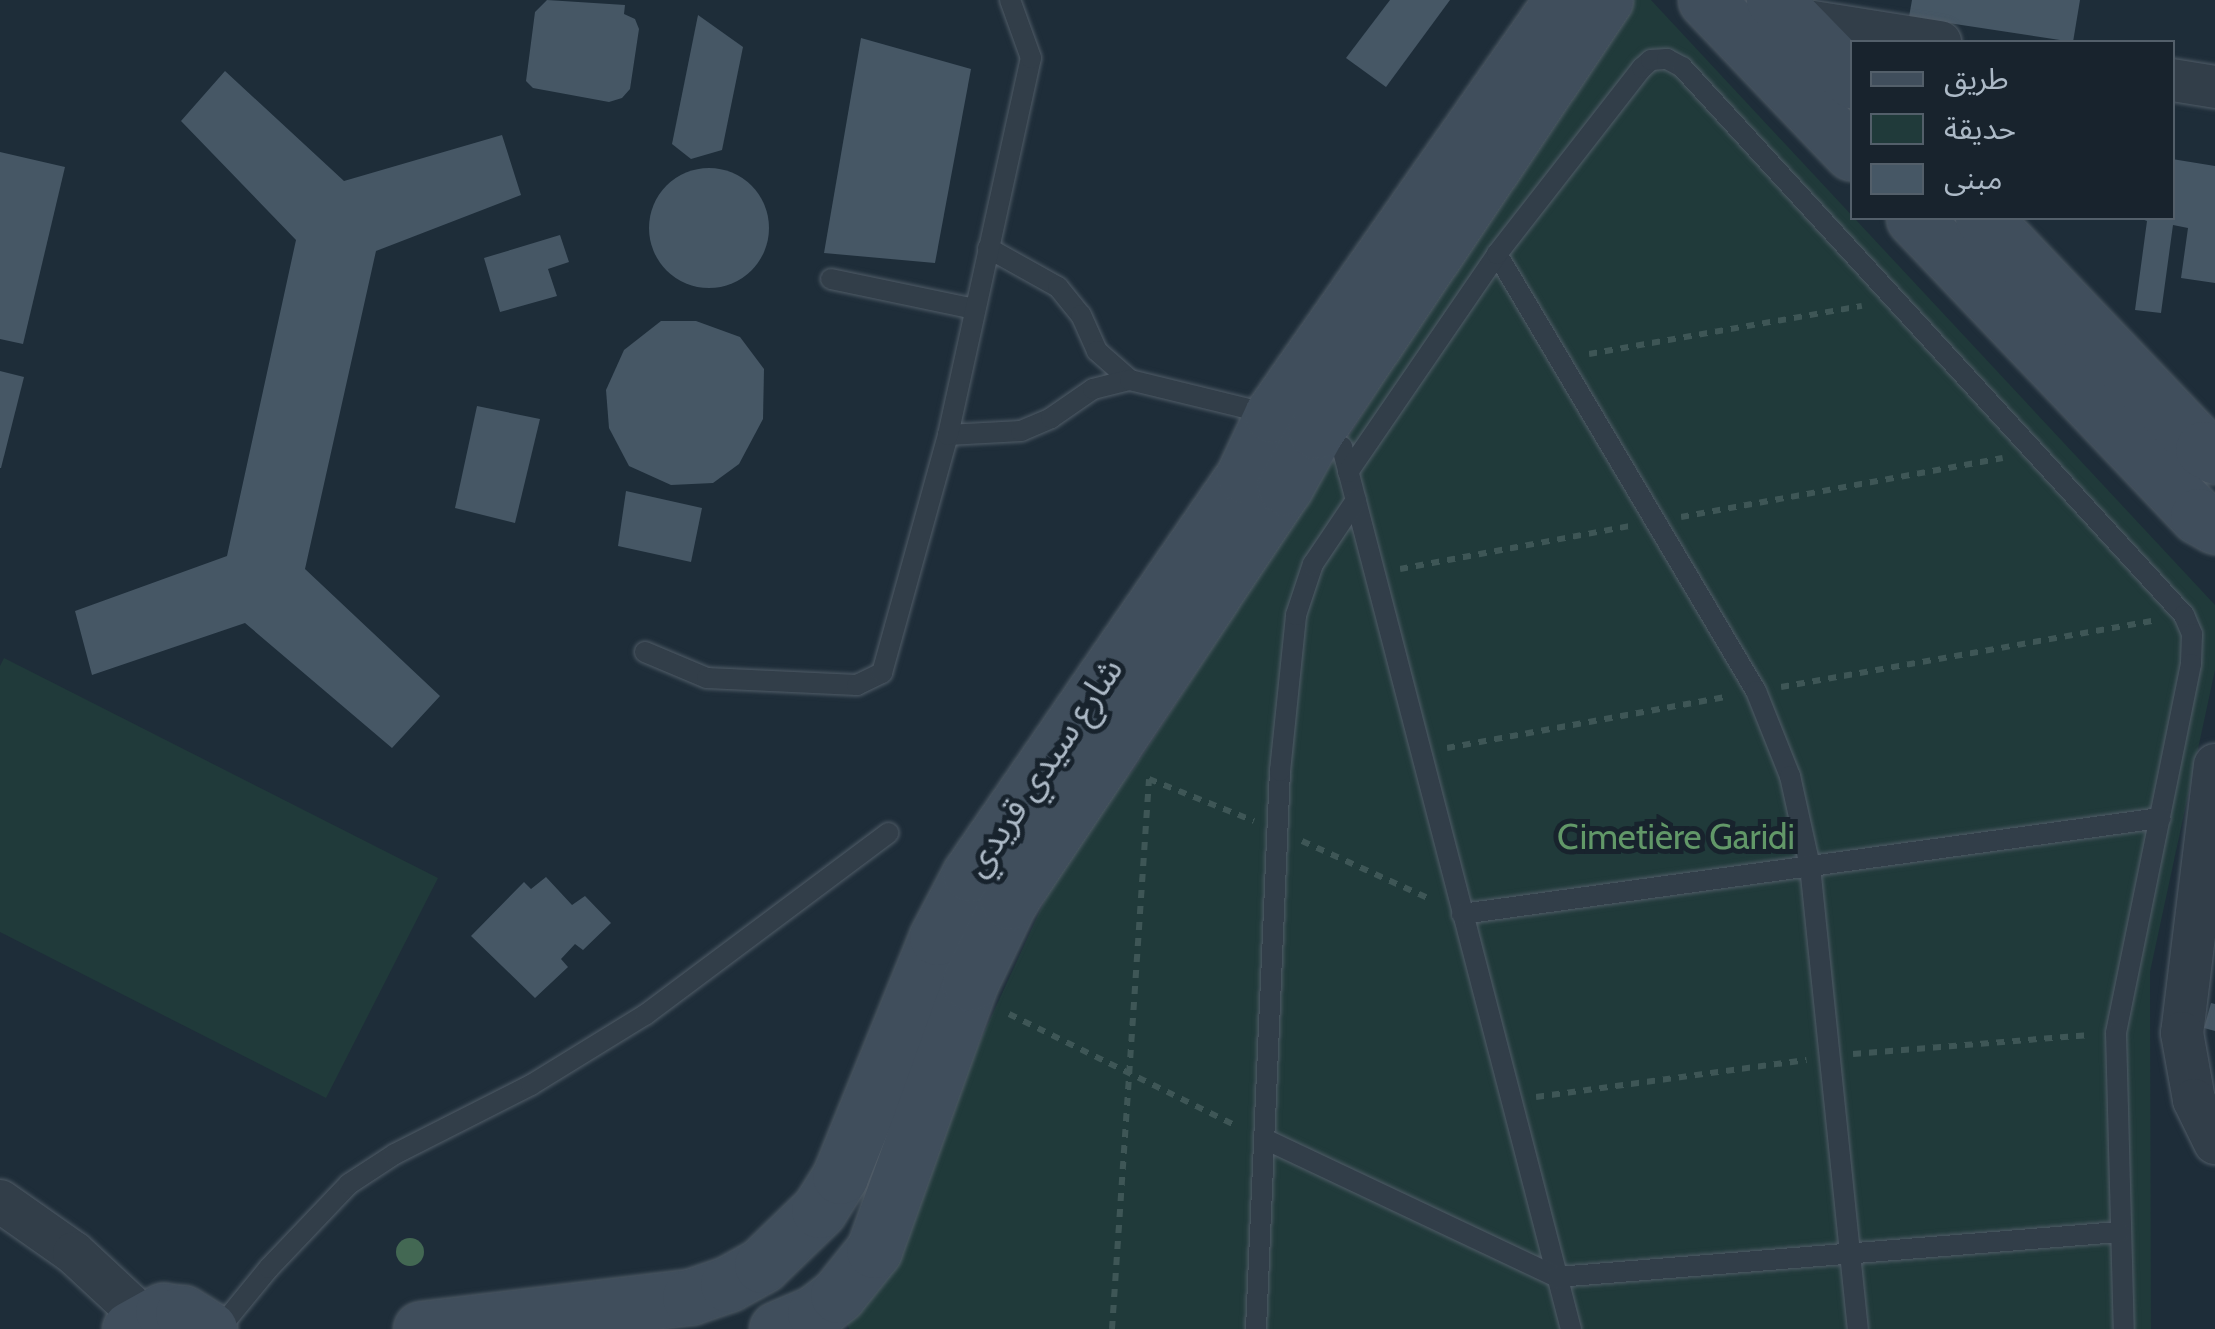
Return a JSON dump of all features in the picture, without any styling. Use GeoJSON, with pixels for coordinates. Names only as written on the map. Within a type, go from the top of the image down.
{"type":"FeatureCollection","features":[{"type":"Feature","properties":{"kind":"street","name":"شارع سيدي قريدي"},"geometry":{"type":"LineString","coordinates":[[777,1329],[815,1313],[838,1295],[874,1250],[970,983],[1008,902],[1286,487],[1305,433],[1562,0]]}},
{"type":"Feature","properties":{"kind":"street","name":"شارع سيدي قريدي"},"geometry":{"type":"LineString","coordinates":[[421,1329],[690,1297],[728,1284],[793,1240],[819,1210],[840,1176],[937,937],[970,874],[1244,476],[1305,433],[1606,0]]}},
{"type":"Feature","properties":{"kind":"street"},"geometry":{"type":"LineString","coordinates":[[1706,0],[1850,152]]}},
{"type":"Feature","properties":{"kind":"street"},"geometry":{"type":"LineString","coordinates":[[1784,9],[1931,40]]}},
{"type":"Feature","properties":{"kind":"street"},"geometry":{"type":"LineString","coordinates":[[1784,9],[1850,78]]}},
{"type":"Feature","properties":{"kind":"street"},"geometry":{"type":"LineString","coordinates":[[2175,80],[2215,87]]}},
{"type":"Feature","properties":{"kind":"street"},"geometry":{"type":"LineString","coordinates":[[1916,220],[2198,516],[2215,526]]}},
{"type":"Feature","properties":{"kind":"street"},"geometry":{"type":"LineString","coordinates":[[1985,220],[2215,456]]}},
{"type":"Feature","properties":{"kind":"street"},"geometry":{"type":"LineString","coordinates":[[2214,778],[2206,896],[2182,1033],[2194,1100],[2215,1143]]}},
{"type":"Feature","properties":{"kind":"street"},"geometry":{"type":"LineString","coordinates":[[0,1201],[74,1253],[137,1323],[163,1312],[183,1313],[209,1329]]}},
{"type":"Feature","properties":{"kind":"lane"},"geometry":{"type":"LineString","coordinates":[[645,652],[707,678],[857,685],[882,673],[948,435],[1030,58],[1010,0]]}},
{"type":"Feature","properties":{"kind":"lane"},"geometry":{"type":"LineString","coordinates":[[1305,433],[1497,254],[1642,68],[1651,60],[1667,59],[1682,67],[2037,452],[2184,615],[2192,634],[2191,664],[2126,964],[2116,1032],[2124,1329]]}},
{"type":"Feature","properties":{"kind":"lane"},"geometry":{"type":"LineString","coordinates":[[988,248],[1058,287],[1080,315],[1097,351],[1130,380],[1305,433],[1356,500],[1571,1329]]}},
{"type":"Feature","properties":{"kind":"lane"},"geometry":{"type":"LineString","coordinates":[[1497,254],[1563,358],[1756,691],[1790,776],[1810,866],[1858,1329]]}},
{"type":"Feature","properties":{"kind":"lane"},"geometry":{"type":"LineString","coordinates":[[831,280],[975,309]]}},
{"type":"Feature","properties":{"kind":"lane"},"geometry":{"type":"LineString","coordinates":[[948,435],[1021,431],[1051,418],[1093,389],[1130,380]]}},
{"type":"Feature","properties":{"kind":"lane"},"geometry":{"type":"LineString","coordinates":[[1256,1329],[1280,771],[1296,615],[1313,564],[1356,500]]}},
{"type":"Feature","properties":{"kind":"lane"},"geometry":{"type":"LineString","coordinates":[[1462,914],[2160,818]]}},
{"type":"Feature","properties":{"kind":"lane"},"geometry":{"type":"LineString","coordinates":[[219,1329],[269,1268],[349,1184],[395,1154],[531,1085],[645,1015],[888,833]]}},
{"type":"Feature","properties":{"kind":"lane"},"geometry":{"type":"LineString","coordinates":[[1267,1140],[1557,1277],[2119,1232]]}},
{"type":"Feature","properties":{"kind":"path"},"geometry":{"type":"LineString","coordinates":[[1563,358],[1897,300]]}},
{"type":"Feature","properties":{"kind":"path"},"geometry":{"type":"LineString","coordinates":[[1375,574],[2037,452]]}},
{"type":"Feature","properties":{"kind":"path"},"geometry":{"type":"LineString","coordinates":[[1421,752],[2184,615]]}},
{"type":"Feature","properties":{"kind":"path"},"geometry":{"type":"LineString","coordinates":[[1137,791],[1159,763]]}},
{"type":"Feature","properties":{"kind":"path"},"geometry":{"type":"LineString","coordinates":[[1112,1329],[1149,779]]}},
{"type":"Feature","properties":{"kind":"path"},"geometry":{"type":"LineString","coordinates":[[1000,1032],[1016,997]]}},
{"type":"Feature","properties":{"kind":"path"},"geometry":{"type":"LineString","coordinates":[[1008,1014],[1267,1140]]}},
{"type":"Feature","properties":{"kind":"green space","name":"Cimetière Garidi"},"geometry":{"type":"Polygon","coordinates":[[[1619,0],[1651,0],[1850,213],[1850,220],[1856,220],[2215,605],[2215,670],[2150,972],[2151,1329],[849,1329],[845,1316],[879,1260],[1076,833],[1133,770],[1342,447],[1619,0]]]}},
{"type":"Feature","properties":{"kind":"green space"},"geometry":{"type":"Polygon","coordinates":[[[4,658],[438,878],[326,1098],[0,932],[0,666],[4,658]]]}},
{"type":"Feature","properties":{"kind":"building"},"geometry":{"type":"Polygon","coordinates":[[[547,0],[625,5],[624,14],[635,19],[639,29],[630,89],[622,98],[609,102],[533,88],[526,81],[535,12],[547,0]]]}},
{"type":"Feature","properties":{"kind":"building"},"geometry":{"type":"Polygon","coordinates":[[[1390,0],[1450,0],[1386,87],[1346,58],[1390,0]]]}},
{"type":"Feature","properties":{"kind":"building"},"geometry":{"type":"Polygon","coordinates":[[[1912,0],[2080,0],[2073,40],[1909,17],[1912,0]]]}},
{"type":"Feature","properties":{"kind":"building"},"geometry":{"type":"Polygon","coordinates":[[[698,15],[743,47],[722,150],[691,159],[672,144],[698,15]]]}},
{"type":"Feature","properties":{"kind":"building"},"geometry":{"type":"Polygon","coordinates":[[[861,38],[971,69],[935,263],[824,253],[861,38]]]}},
{"type":"Feature","properties":{"kind":"building"},"geometry":{"type":"Polygon","coordinates":[[[225,71],[344,181],[502,135],[521,195],[376,251],[305,569],[440,696],[392,748],[245,623],[92,675],[75,611],[227,556],[296,240],[181,121],[225,71]]]}},
{"type":"Feature","properties":{"kind":"building"},"geometry":{"type":"Polygon","coordinates":[[[0,152],[65,167],[23,344],[0,339],[0,152]]]}},
{"type":"Feature","properties":{"kind":"building"},"geometry":{"type":"Polygon","coordinates":[[[2175,159],[2215,166],[2215,283],[2181,278],[2188,228],[2173,225],[2161,313],[2135,310],[2147,221],[2175,220],[2175,159]]]}},
{"type":"Feature","properties":{"kind":"building"},"geometry":{"type":"Polygon","coordinates":[[[709,168],[732,173],[751,186],[764,205],[769,228],[764,251],[751,270],[732,283],[709,288],[686,283],[667,270],[654,251],[649,228],[654,205],[667,186],[686,173],[709,168]]]}},
{"type":"Feature","properties":{"kind":"building"},"geometry":{"type":"Polygon","coordinates":[[[560,235],[569,262],[548,269],[557,296],[500,312],[484,258],[560,235]]]}},
{"type":"Feature","properties":{"kind":"building"},"geometry":{"type":"Polygon","coordinates":[[[661,321],[696,321],[740,337],[764,369],[763,419],[739,464],[713,483],[671,485],[629,466],[609,428],[606,390],[624,350],[661,321]]]}},
{"type":"Feature","properties":{"kind":"building"},"geometry":{"type":"Polygon","coordinates":[[[0,371],[24,377],[1,468],[0,468],[0,371]]]}},
{"type":"Feature","properties":{"kind":"building"},"geometry":{"type":"Polygon","coordinates":[[[477,406],[540,419],[515,523],[455,508],[477,406]]]}},
{"type":"Feature","properties":{"kind":"building"},"geometry":{"type":"Polygon","coordinates":[[[626,491],[702,508],[691,562],[618,546],[626,491]]]}},
{"type":"Feature","properties":{"kind":"building"},"geometry":{"type":"Polygon","coordinates":[[[546,877],[572,905],[585,896],[611,923],[583,950],[575,944],[561,959],[568,967],[535,998],[471,936],[524,882],[531,889],[546,877]]]}},
{"type":"Feature","properties":{"kind":"building"},"geometry":{"type":"Polygon","coordinates":[[[2211,1003],[2215,1004],[2215,1031],[2204,1028],[2211,1003]]]}}]}
